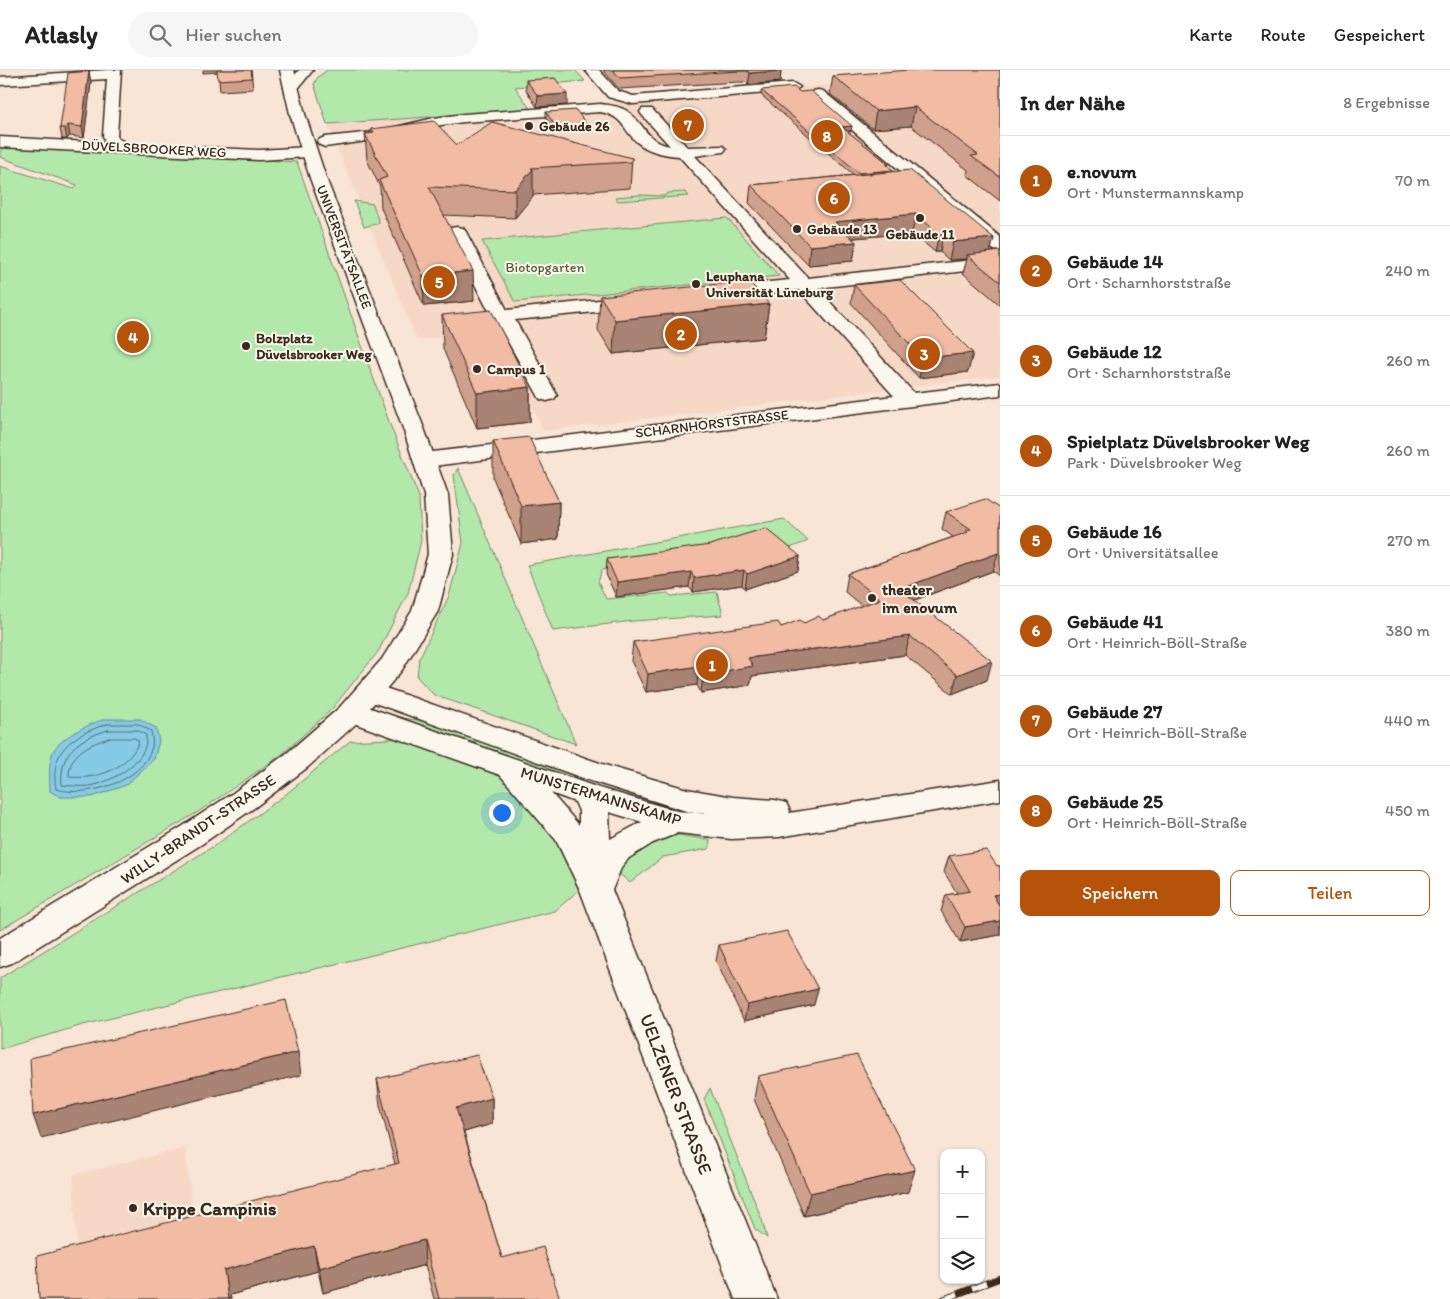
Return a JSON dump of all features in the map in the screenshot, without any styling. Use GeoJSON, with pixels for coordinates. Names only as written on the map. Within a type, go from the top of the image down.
{"type":"FeatureCollection","features":[{"type":"Feature","properties":{"kind":"street","name":"UNIVERSITÄTSALLEE"},"geometry":{"type":"LineString","coordinates":[[287,70],[308,152],[425,460]]}},
{"type":"Feature","properties":{"kind":"street"},"geometry":{"type":"LineString","coordinates":[[291,88],[306,70]]}},
{"type":"Feature","properties":{"kind":"street"},"geometry":{"type":"LineString","coordinates":[[592,70],[612,95],[622,112],[647,142],[654,147],[682,151],[718,149]]}},
{"type":"Feature","properties":{"kind":"street"},"geometry":{"type":"LineString","coordinates":[[0,81],[113,72],[110,136],[113,142],[125,148]]}},
{"type":"Feature","properties":{"kind":"street"},"geometry":{"type":"LineString","coordinates":[[325,142],[374,136],[434,122],[464,118],[588,108],[633,100],[793,87],[779,76]]}},
{"type":"Feature","properties":{"kind":"street"},"geometry":{"type":"LineString","coordinates":[[818,94],[1000,246]]}},
{"type":"Feature","properties":{"kind":"street"},"geometry":{"type":"LineString","coordinates":[[647,112],[909,400]]}},
{"type":"Feature","properties":{"kind":"street","name":"DÜVELSBROOKER WEG"},"geometry":{"type":"LineString","coordinates":[[0,142],[259,155],[308,152]]}},
{"type":"Feature","properties":{"kind":"street"},"geometry":{"type":"LineString","coordinates":[[898,182],[920,180]]}},
{"type":"Feature","properties":{"kind":"street"},"geometry":{"type":"LineString","coordinates":[[724,198],[744,196]]}},
{"type":"Feature","properties":{"kind":"street"},"geometry":{"type":"LineString","coordinates":[[457,232],[495,306],[503,316],[547,395]]}},
{"type":"Feature","properties":{"kind":"street"},"geometry":{"type":"LineString","coordinates":[[705,294],[1000,262]]}},
{"type":"Feature","properties":{"kind":"street"},"geometry":{"type":"LineString","coordinates":[[503,316],[656,300]]}},
{"type":"Feature","properties":{"kind":"street","name":"SCHARNHORSTSTRASSE"},"geometry":{"type":"LineString","coordinates":[[425,460],[1000,388]]}},
{"type":"Feature","properties":{"kind":"street","name":"WILLY-BRANDT-STRASSE"},"geometry":{"type":"LineString","coordinates":[[0,954],[204,828],[268,783],[361,702],[392,666],[421,619],[438,568],[441,518],[437,497],[425,460]]}},
{"type":"Feature","properties":{"kind":"street","name":"MUNSTERMANNSKAMP"},"geometry":{"type":"LineString","coordinates":[[361,702],[509,767],[733,808],[859,813]]}},
{"type":"Feature","properties":{"kind":"street","name":"MUNSTERMANNSKAMP"},"geometry":{"type":"LineString","coordinates":[[361,702],[595,784],[677,822],[731,828],[779,826],[1000,790]]}},
{"type":"Feature","properties":{"kind":"street","name":"UELZENER STRASSE"},"geometry":{"type":"LineString","coordinates":[[509,767],[542,801],[569,834],[596,890],[756,1299]]}},
{"type":"Feature","properties":{"kind":"street"},"geometry":{"type":"LineString","coordinates":[[569,834],[569,820],[574,808],[595,784]]}},
{"type":"Feature","properties":{"kind":"street","name":"UELZENER STRASSE"},"geometry":{"type":"LineString","coordinates":[[595,784],[596,890]]}},
{"type":"Feature","properties":{"kind":"street"},"geometry":{"type":"LineString","coordinates":[[596,890],[611,857],[631,841],[652,830],[677,822]]}},
{"type":"Feature","properties":{"kind":"shaded area","name":"Leuphana Universität Lüneburg"},"geometry":{"type":"Polygon","coordinates":[[[1000,72],[1000,376],[544,431],[495,332],[417,340],[327,124],[1000,72]]]}},
{"type":"Feature","properties":{"kind":"shaded area","name":"Krippe Campinis"},"geometry":{"type":"Polygon","coordinates":[[[185,1148],[196,1240],[78,1271],[73,1175],[185,1148]]]}},
{"type":"Feature","properties":{"kind":"green space"},"geometry":{"type":"Polygon","coordinates":[[[327,70],[575,70],[585,81],[515,87],[531,110],[327,124],[314,84],[318,77],[327,70]]]}},
{"type":"Feature","properties":{"kind":"green space"},"geometry":{"type":"Polygon","coordinates":[[[6,144],[297,162],[389,422],[419,497],[421,541],[408,593],[378,652],[331,710],[280,756],[198,812],[0,930],[0,166],[74,189],[77,185],[0,157],[0,151],[6,144]]]}},
{"type":"Feature","properties":{"kind":"green space"},"geometry":{"type":"Polygon","coordinates":[[[685,192],[689,196],[618,201],[615,197],[639,195],[664,196],[668,193],[685,192]]]}},
{"type":"Feature","properties":{"kind":"green space"},"geometry":{"type":"Polygon","coordinates":[[[354,201],[373,204],[379,223],[364,227],[354,201]]]}},
{"type":"Feature","properties":{"kind":"green space","name":"Biotopgarten"},"geometry":{"type":"Polygon","coordinates":[[[727,218],[779,276],[515,302],[482,241],[727,218]]]}},
{"type":"Feature","properties":{"kind":"green space"},"geometry":{"type":"Polygon","coordinates":[[[458,468],[576,744],[434,695],[417,677],[419,659],[449,596],[463,543],[454,475],[458,468]]]}},
{"type":"Feature","properties":{"kind":"green space"},"geometry":{"type":"Polygon","coordinates":[[[784,519],[808,541],[780,552],[699,558],[602,570],[598,582],[606,599],[668,593],[671,596],[717,592],[723,615],[633,621],[553,631],[527,565],[784,519]]]}},
{"type":"Feature","properties":{"kind":"green space"},"geometry":{"type":"Polygon","coordinates":[[[400,718],[418,720],[577,773],[581,784],[413,726],[400,718]]]}},
{"type":"Feature","properties":{"kind":"green space"},"geometry":{"type":"Polygon","coordinates":[[[403,738],[511,778],[555,837],[580,889],[555,911],[83,1025],[0,1049],[0,978],[217,844],[285,795],[350,741],[403,738]]]}},
{"type":"Feature","properties":{"kind":"green space"},"geometry":{"type":"Polygon","coordinates":[[[679,835],[710,840],[709,849],[663,857],[630,883],[615,870],[636,845],[679,835]]]}},
{"type":"Feature","properties":{"kind":"green space"},"geometry":{"type":"Polygon","coordinates":[[[710,1088],[762,1220],[767,1238],[755,1229],[704,1099],[710,1088]]]}},
{"type":"Feature","properties":{"kind":"water"},"geometry":{"type":"Polygon","coordinates":[[[106,719],[140,719],[156,728],[159,741],[154,759],[126,785],[92,797],[60,797],[50,791],[50,761],[57,746],[76,731],[106,719]]]}},
{"type":"Feature","properties":{"kind":"building"},"geometry":{"type":"Polygon","coordinates":[[[217,70],[251,70],[252,78],[218,80],[217,70]]]}},
{"type":"Feature","properties":{"kind":"building"},"geometry":{"type":"Polygon","coordinates":[[[613,70],[781,71],[750,73],[740,71],[620,78],[613,70]]]}},
{"type":"Feature","properties":{"kind":"building"},"geometry":{"type":"Polygon","coordinates":[[[909,70],[1000,70],[1000,177],[971,156],[978,155],[915,107],[876,111],[833,76],[909,70]]]}},
{"type":"Feature","properties":{"kind":"building"},"geometry":{"type":"Polygon","coordinates":[[[89,71],[82,127],[68,125],[65,128],[60,128],[68,73],[89,71]]]}},
{"type":"Feature","properties":{"kind":"building"},"geometry":{"type":"Polygon","coordinates":[[[555,78],[567,94],[538,96],[526,80],[555,78]]]}},
{"type":"Feature","properties":{"kind":"building"},"geometry":{"type":"Polygon","coordinates":[[[794,87],[800,92],[811,91],[852,126],[842,127],[889,164],[886,164],[893,170],[859,173],[761,90],[794,87]]]}},
{"type":"Feature","properties":{"kind":"building"},"geometry":{"type":"Polygon","coordinates":[[[576,110],[587,125],[556,127],[546,112],[576,110]]]}},
{"type":"Feature","properties":{"kind":"building"},"geometry":{"type":"Polygon","coordinates":[[[434,121],[457,145],[492,122],[632,158],[631,162],[531,168],[533,169],[515,190],[429,187],[473,271],[423,276],[379,180],[387,177],[365,134],[374,133],[371,129],[434,121]]]}},
{"type":"Feature","properties":{"kind":"building"},"geometry":{"type":"Polygon","coordinates":[[[910,170],[994,238],[953,242],[943,233],[939,234],[916,214],[835,222],[856,242],[810,246],[751,185],[910,170]]]}},
{"type":"Feature","properties":{"kind":"building"},"geometry":{"type":"Polygon","coordinates":[[[1000,251],[1000,282],[967,255],[1000,251]]]}},
{"type":"Feature","properties":{"kind":"building"},"geometry":{"type":"Polygon","coordinates":[[[900,280],[973,353],[923,358],[854,285],[900,280]]]}},
{"type":"Feature","properties":{"kind":"building"},"geometry":{"type":"Polygon","coordinates":[[[749,281],[769,304],[615,320],[600,296],[749,281]]]}},
{"type":"Feature","properties":{"kind":"building"},"geometry":{"type":"Polygon","coordinates":[[[491,310],[530,387],[477,393],[442,315],[491,310]]]}},
{"type":"Feature","properties":{"kind":"building"},"geometry":{"type":"Polygon","coordinates":[[[529,437],[559,502],[521,506],[493,441],[529,437]]]}},
{"type":"Feature","properties":{"kind":"building"},"geometry":{"type":"Polygon","coordinates":[[[985,499],[1000,509],[1000,554],[998,553],[900,589],[992,661],[957,675],[910,636],[748,658],[753,666],[703,675],[699,666],[648,674],[633,642],[778,622],[781,627],[800,620],[804,623],[819,616],[823,620],[880,599],[848,574],[968,532],[966,530],[971,529],[946,512],[985,499]]]}},
{"type":"Feature","properties":{"kind":"building"},"geometry":{"type":"Polygon","coordinates":[[[766,528],[800,556],[747,574],[744,570],[694,578],[691,572],[617,582],[607,559],[710,545],[766,528]]]}},
{"type":"Feature","properties":{"kind":"building"},"geometry":{"type":"Polygon","coordinates":[[[986,850],[997,866],[1000,866],[1000,894],[993,895],[1000,907],[1000,921],[965,927],[946,895],[970,891],[949,856],[986,850]]]}},
{"type":"Feature","properties":{"kind":"building"},"geometry":{"type":"Polygon","coordinates":[[[787,931],[818,989],[747,1005],[719,945],[787,931]]]}},
{"type":"Feature","properties":{"kind":"building"},"geometry":{"type":"Polygon","coordinates":[[[286,1000],[298,1052],[33,1115],[30,1058],[286,1000]]]}},
{"type":"Feature","properties":{"kind":"building"},"geometry":{"type":"Polygon","coordinates":[[[477,1055],[492,1098],[456,1108],[502,1258],[543,1247],[560,1299],[439,1299],[424,1240],[319,1268],[314,1246],[224,1270],[228,1299],[39,1299],[37,1256],[399,1163],[377,1079],[477,1055]]]}},
{"type":"Feature","properties":{"kind":"building"},"geometry":{"type":"Polygon","coordinates":[[[857,1055],[915,1170],[810,1193],[758,1076],[857,1055]]]}},
{"type":"Feature","properties":{"kind":"railway"},"geometry":{"type":"LineString","coordinates":[[944,1299],[1000,1278]]}},
{"type":"Feature","properties":{"kind":"place","name":"Gebäude 27"},"geometry":{"type":"Point","coordinates":[688,125]}},
{"type":"Feature","properties":{"kind":"place","name":"Gebäude 26"},"geometry":{"type":"Point","coordinates":[529,126]}},
{"type":"Feature","properties":{"kind":"place","name":"Gebäude 25"},"geometry":{"type":"Point","coordinates":[827,136]}},
{"type":"Feature","properties":{"kind":"place","name":"Gebäude 41"},"geometry":{"type":"Point","coordinates":[834,198]}},
{"type":"Feature","properties":{"kind":"place","name":"Gebäude 11"},"geometry":{"type":"Point","coordinates":[920,218]}},
{"type":"Feature","properties":{"kind":"place","name":"Gebäude 13"},"geometry":{"type":"Point","coordinates":[797,229]}},
{"type":"Feature","properties":{"kind":"place","name":"Gebäude 16"},"geometry":{"type":"Point","coordinates":[439,282]}},
{"type":"Feature","properties":{"kind":"place","name":"Leuphana Universität Lüneburg"},"geometry":{"type":"Point","coordinates":[696,284]}},
{"type":"Feature","properties":{"kind":"place","name":"Gebäude 14"},"geometry":{"type":"Point","coordinates":[681,334]}},
{"type":"Feature","properties":{"kind":"place","name":"Spielplatz Düvelsbrooker Weg"},"geometry":{"type":"Point","coordinates":[133,337]}},
{"type":"Feature","properties":{"kind":"place","name":"Bolzplatz Düvelsbrooker Weg"},"geometry":{"type":"Point","coordinates":[246,346]}},
{"type":"Feature","properties":{"kind":"place","name":"Gebäude 12"},"geometry":{"type":"Point","coordinates":[924,354]}},
{"type":"Feature","properties":{"kind":"place","name":"Campus 1"},"geometry":{"type":"Point","coordinates":[477,369]}},
{"type":"Feature","properties":{"kind":"place","name":"theater im enovum"},"geometry":{"type":"Point","coordinates":[872,598]}},
{"type":"Feature","properties":{"kind":"place","name":"e.novum"},"geometry":{"type":"Point","coordinates":[712,665]}},
{"type":"Feature","properties":{"kind":"place","name":"Krippe Campinis"},"geometry":{"type":"Point","coordinates":[133,1208]}}]}
